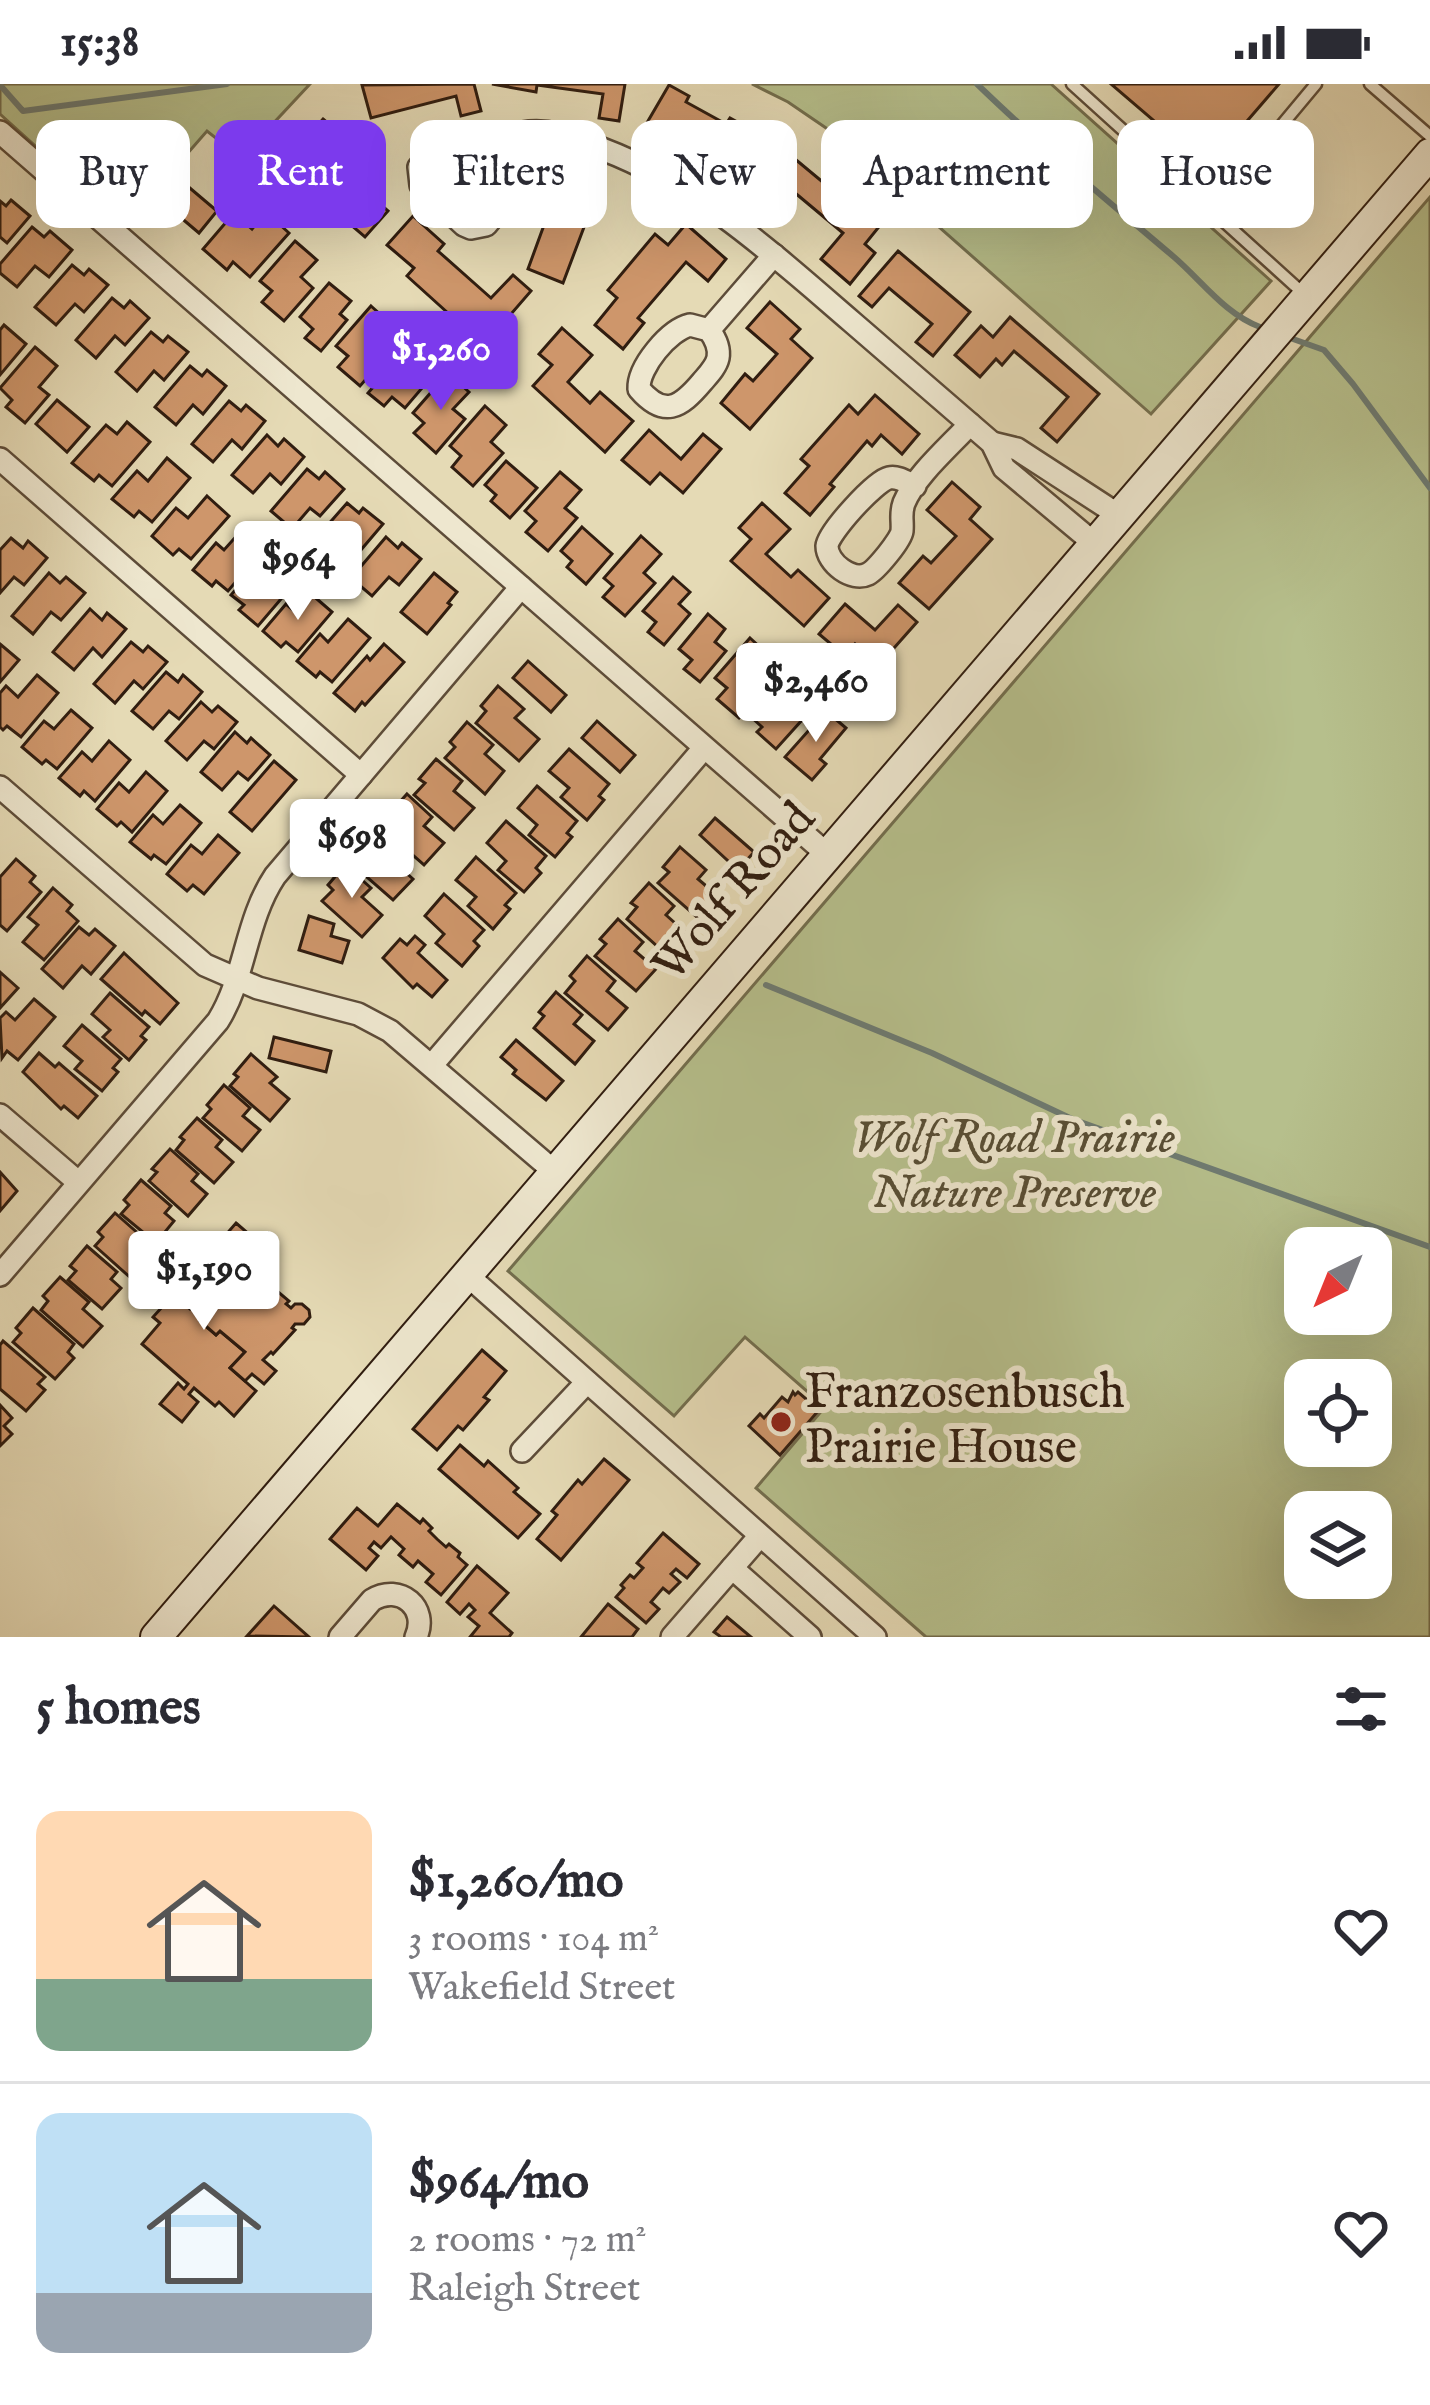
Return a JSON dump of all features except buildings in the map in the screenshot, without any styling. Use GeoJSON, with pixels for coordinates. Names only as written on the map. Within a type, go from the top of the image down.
{"type":"FeatureCollection","features":[{"type":"Feature","properties":{"kind":"main road","name":"Wolf Road"},"geometry":{"type":"LineString","coordinates":[[156,1637],[1430,154]]}},
{"type":"Feature","properties":{"kind":"street"},"geometry":{"type":"LineString","coordinates":[[0,132],[828,855]]}},
{"type":"Feature","properties":{"kind":"street"},"geometry":{"type":"LineString","coordinates":[[522,133],[496,213],[486,225],[464,225],[426,193],[419,167],[432,153],[522,133]]}},
{"type":"Feature","properties":{"kind":"street"},"geometry":{"type":"LineString","coordinates":[[607,151],[653,171],[735,222],[992,443],[1004,468],[1095,544]]}},
{"type":"Feature","properties":{"kind":"street"},"geometry":{"type":"LineString","coordinates":[[709,330],[774,255]]}},
{"type":"Feature","properties":{"kind":"street"},"geometry":{"type":"LineString","coordinates":[[915,486],[894,477],[871,489],[830,536],[827,550],[831,559],[849,574],[872,571],[900,538],[900,514],[915,486],[970,424]]}},
{"type":"Feature","properties":{"kind":"street"},"geometry":{"type":"LineString","coordinates":[[992,443],[1017,449],[1120,516]]}},
{"type":"Feature","properties":{"kind":"street"},"geometry":{"type":"LineString","coordinates":[[0,459],[361,775]]}},
{"type":"Feature","properties":{"kind":"street"},"geometry":{"type":"LineString","coordinates":[[0,1275],[218,1021],[238,981],[263,893],[287,860],[521,587]]}},
{"type":"Feature","properties":{"kind":"street"},"geometry":{"type":"LineString","coordinates":[[432,1065],[704,748]]}},
{"type":"Feature","properties":{"kind":"street"},"geometry":{"type":"LineString","coordinates":[[0,788],[194,957],[238,981],[358,1014],[390,1031],[555,1172]]}},
{"type":"Feature","properties":{"kind":"street"},"geometry":{"type":"LineString","coordinates":[[0,1115],[78,1183]]}},
{"type":"Feature","properties":{"kind":"street"},"geometry":{"type":"LineString","coordinates":[[467,1275],[875,1637]]}},
{"type":"Feature","properties":{"kind":"street"},"geometry":{"type":"LineString","coordinates":[[522,1451],[586,1382]]}},
{"type":"Feature","properties":{"kind":"street"},"geometry":{"type":"LineString","coordinates":[[672,1637],[759,1537]]}},
{"type":"Feature","properties":{"kind":"street"},"geometry":{"type":"LineString","coordinates":[[732,1568],[810,1637]]}},
{"type":"Feature","properties":{"kind":"street"},"geometry":{"type":"LineString","coordinates":[[340,1637],[372,1600],[392,1593],[408,1601],[418,1616],[421,1624],[416,1637]]}},
{"type":"Feature","properties":{"kind":"lane"},"geometry":{"type":"LineString","coordinates":[[1072,84],[1117,125]]}},
{"type":"Feature","properties":{"kind":"lane"},"geometry":{"type":"LineString","coordinates":[[1286,120],[1316,84]]}},
{"type":"Feature","properties":{"kind":"lane"},"geometry":{"type":"LineString","coordinates":[[1370,84],[1430,136]]}},
{"type":"Feature","properties":{"kind":"lane"},"geometry":{"type":"LineString","coordinates":[[1229,228],[1307,297]]}},
{"type":"Feature","properties":{"kind":"green space"},"geometry":{"type":"Polygon","coordinates":[[[0,84],[310,84],[276,120],[214,120],[214,137],[207,131],[190,150],[190,120],[36,120],[36,147],[0,114],[0,84]]]}},
{"type":"Feature","properties":{"kind":"green space"},"geometry":{"type":"Polygon","coordinates":[[[752,84],[1051,84],[1091,120],[821,120],[821,125],[752,84]]]}},
{"type":"Feature","properties":{"kind":"green space"},"geometry":{"type":"Polygon","coordinates":[[[1093,122],[1117,143],[1117,228],[1212,228],[1271,281],[1151,414],[940,228],[1093,228],[1093,122]]]}},
{"type":"Feature","properties":{"kind":"green space","name":"Wolf Road Prairie Nature Preserve"},"geometry":{"type":"Polygon","coordinates":[[[1430,197],[1430,1637],[926,1637],[756,1488],[825,1407],[745,1337],[674,1416],[508,1271],[1430,197]]]}},
{"type":"Feature","properties":{"kind":"waterway"},"geometry":{"type":"LineString","coordinates":[[0,85],[23,111],[227,84]]}},
{"type":"Feature","properties":{"kind":"waterway"},"geometry":{"type":"LineString","coordinates":[[977,84],[1225,305],[1260,327]]}},
{"type":"Feature","properties":{"kind":"waterway"},"geometry":{"type":"LineString","coordinates":[[1293,339],[1324,350],[1430,488]]}},
{"type":"Feature","properties":{"kind":"waterway"},"geometry":{"type":"LineString","coordinates":[[766,985],[932,1053],[1072,1119],[1430,1247]]}},
{"type":"Feature","properties":{"kind":"place","name":"Franzosenbusch Prairie House"},"geometry":{"type":"Point","coordinates":[781,1422]}}]}
